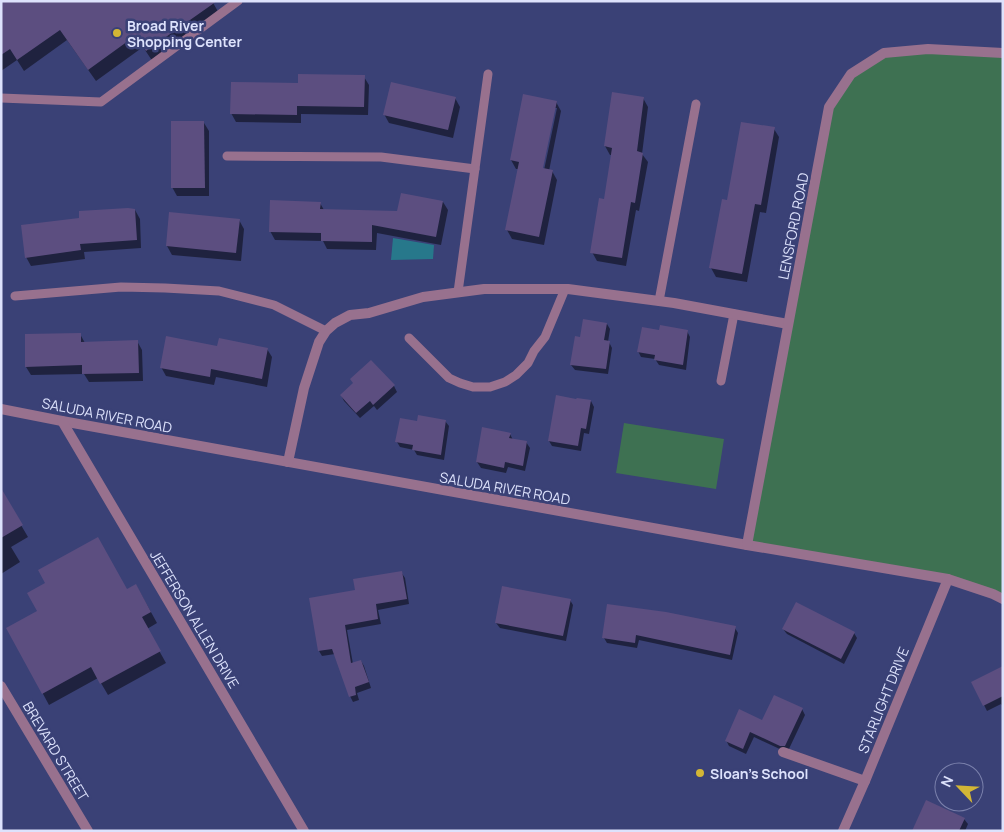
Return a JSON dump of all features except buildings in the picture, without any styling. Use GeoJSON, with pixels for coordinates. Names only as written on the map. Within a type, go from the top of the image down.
{"type":"FeatureCollection","features":[{"type":"Feature","properties":{"kind":"street","name":"LENSFORD ROAD"},"geometry":{"type":"LineString","coordinates":[[747,545],[829,107],[851,74],[884,53],[928,49],[1003,53]]}},
{"type":"Feature","properties":{"kind":"street"},"geometry":{"type":"LineString","coordinates":[[288,462],[304,388],[319,342],[326,331],[335,323],[350,315],[369,313],[423,298],[458,292],[484,289],[565,289],[660,301],[788,324]]}},
{"type":"Feature","properties":{"kind":"street","name":"SALUDA RIVER ROAD"},"geometry":{"type":"LineString","coordinates":[[1,409],[747,545],[948,578],[1003,599]]}},
{"type":"Feature","properties":{"kind":"street","name":"JEFFERSON ALLEN DRIVE"},"geometry":{"type":"LineString","coordinates":[[62,421],[304,831]]}},
{"type":"Feature","properties":{"kind":"street","name":"STARLIGHT DRIVE"},"geometry":{"type":"LineString","coordinates":[[843,831],[948,578]]}},
{"type":"Feature","properties":{"kind":"street","name":"BREVARD STREET"},"geometry":{"type":"LineString","coordinates":[[1,686],[88,831]]}},
{"type":"Feature","properties":{"kind":"street"},"geometry":{"type":"LineString","coordinates":[[783,752],[865,781]]}},
{"type":"Feature","properties":{"kind":"lane"},"geometry":{"type":"LineString","coordinates":[[1,98],[101,102],[238,1]]}},
{"type":"Feature","properties":{"kind":"lane"},"geometry":{"type":"LineString","coordinates":[[458,292],[488,74]]}},
{"type":"Feature","properties":{"kind":"lane"},"geometry":{"type":"LineString","coordinates":[[660,301],[696,104]]}},
{"type":"Feature","properties":{"kind":"lane"},"geometry":{"type":"LineString","coordinates":[[227,156],[380,157],[475,169]]}},
{"type":"Feature","properties":{"kind":"lane"},"geometry":{"type":"LineString","coordinates":[[15,296],[121,287],[219,291],[274,306],[326,331]]}},
{"type":"Feature","properties":{"kind":"lane"},"geometry":{"type":"LineString","coordinates":[[409,338],[449,378],[473,387],[490,387],[505,382],[516,375],[528,362],[545,337],[565,289]]}},
{"type":"Feature","properties":{"kind":"lane"},"geometry":{"type":"LineString","coordinates":[[721,381],[734,314]]}},
{"type":"Feature","properties":{"kind":"shaded area"},"geometry":{"type":"Polygon","coordinates":[[[883,53],[1003,53],[1003,599],[948,579],[747,545],[829,107],[851,74],[883,53]]]}},
{"type":"Feature","properties":{"kind":"shaded area"},"geometry":{"type":"Polygon","coordinates":[[[393,238],[434,245],[433,259],[391,260],[393,238]]]}},
{"type":"Feature","properties":{"kind":"shaded area"},"geometry":{"type":"Polygon","coordinates":[[[624,423],[724,439],[716,489],[616,473],[624,423]]]}},
{"type":"Feature","properties":{"kind":"place","name":"Broad River Shopping Center"},"geometry":{"type":"Point","coordinates":[117,33]}},
{"type":"Feature","properties":{"kind":"place","name":"Sloan's School"},"geometry":{"type":"Point","coordinates":[700,773]}}]}
